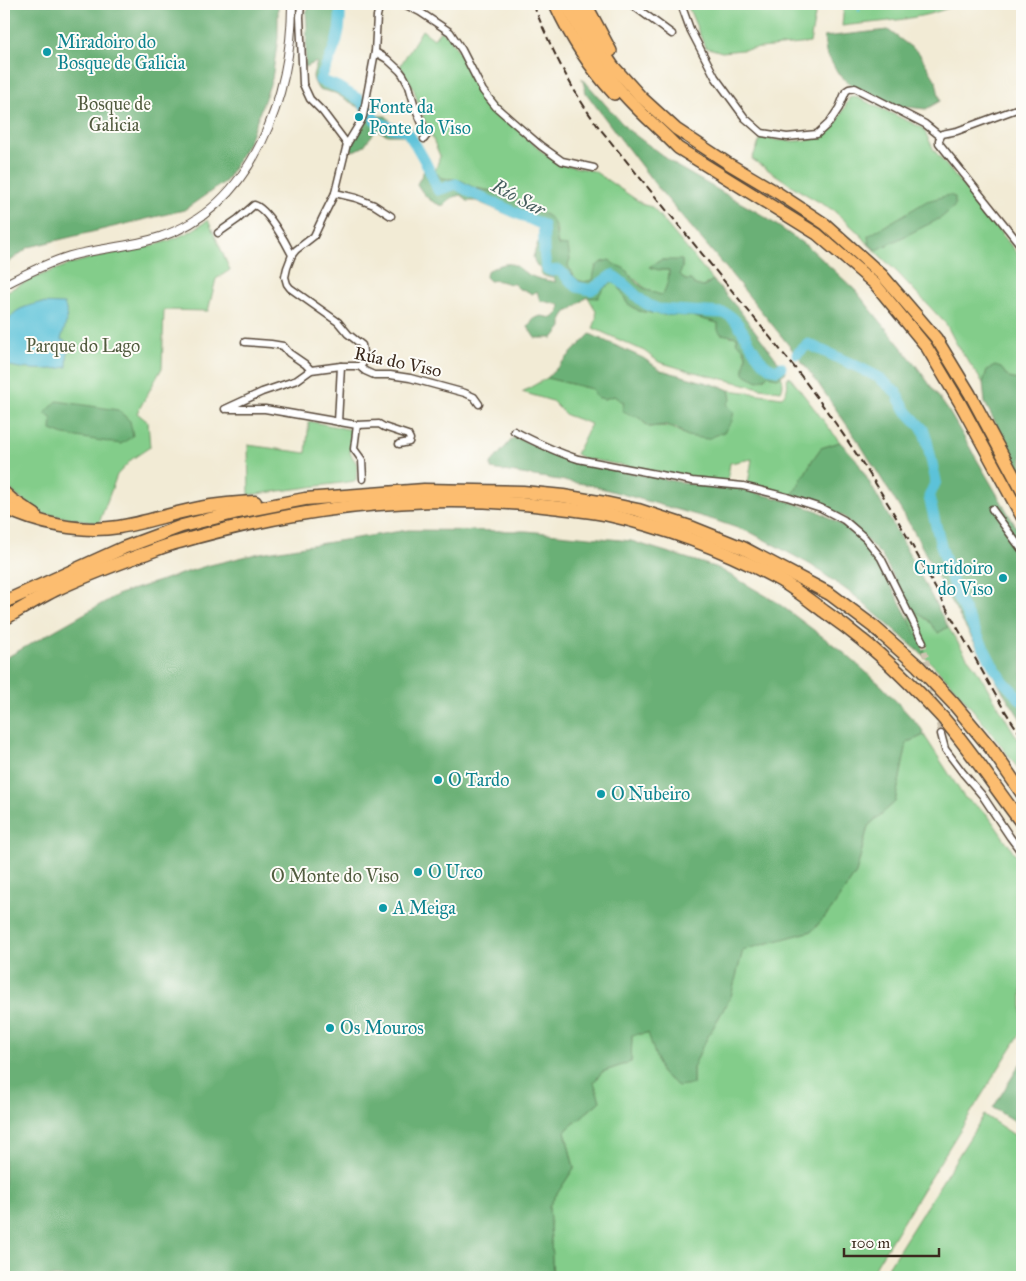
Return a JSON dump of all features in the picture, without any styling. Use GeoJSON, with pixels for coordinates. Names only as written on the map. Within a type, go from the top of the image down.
{"type":"FeatureCollection","features":[{"type":"Feature","properties":{"kind":"highway"},"geometry":{"type":"LineString","coordinates":[[555,4],[580,51],[602,81],[628,109],[656,134],[817,234],[875,284],[926,346],[960,403],[1022,517]]}},
{"type":"Feature","properties":{"kind":"highway"},"geometry":{"type":"LineString","coordinates":[[566,4],[594,55],[612,81],[678,148]]}},
{"type":"Feature","properties":{"kind":"highway"},"geometry":{"type":"LineString","coordinates":[[576,4],[593,36],[613,66],[641,97],[676,129],[825,224],[882,275],[936,338],[970,394],[1022,491]]}},
{"type":"Feature","properties":{"kind":"highway"},"geometry":{"type":"LineString","coordinates":[[586,4],[609,47],[641,97]]}},
{"type":"Feature","properties":{"kind":"highway"},"geometry":{"type":"LineString","coordinates":[[4,507],[18,514],[68,527],[86,529],[119,527],[192,509],[247,502],[424,490],[531,493],[563,496],[638,510],[693,528],[744,548],[830,594],[874,628],[918,666],[954,704],[993,752],[1022,793]]}},
{"type":"Feature","properties":{"kind":"highway"},"geometry":{"type":"LineString","coordinates":[[4,493],[48,522]]}},
{"type":"Feature","properties":{"kind":"highway"},"geometry":{"type":"LineString","coordinates":[[4,602],[123,548],[182,526],[238,512],[305,499]]}},
{"type":"Feature","properties":{"kind":"highway"},"geometry":{"type":"LineString","coordinates":[[4,618],[76,580],[124,561],[177,542],[285,517],[361,506],[477,501],[523,503],[602,514],[637,522],[688,539],[739,560],[780,580],[864,641],[936,711],[979,763],[1022,823]]}},
{"type":"Feature","properties":{"kind":"highway"},"geometry":{"type":"LineString","coordinates":[[4,629],[52,592]]}},
{"type":"Feature","properties":{"kind":"street"},"geometry":{"type":"LineString","coordinates":[[4,285],[25,274],[71,256],[161,237],[193,222],[215,206],[234,186],[249,163],[260,144],[275,108],[288,60],[292,4]]}},
{"type":"Feature","properties":{"kind":"street"},"geometry":{"type":"LineString","coordinates":[[301,4],[304,84],[310,99],[323,112],[347,144]]}},
{"type":"Feature","properties":{"kind":"street"},"geometry":{"type":"LineString","coordinates":[[359,366],[364,359],[362,346],[338,322],[290,288],[286,284],[285,277],[287,268],[296,250],[314,236],[335,193],[347,144],[362,120],[375,52],[377,16],[380,4]]}},
{"type":"Feature","properties":{"kind":"street"},"geometry":{"type":"LineString","coordinates":[[404,4],[450,32],[462,50],[483,91],[496,107],[541,146],[562,161],[594,168]]}},
{"type":"Feature","properties":{"kind":"street"},"geometry":{"type":"LineString","coordinates":[[631,4],[672,34]]}},
{"type":"Feature","properties":{"kind":"street"},"geometry":{"type":"LineString","coordinates":[[681,4],[690,29],[716,77],[745,118],[762,133],[787,137],[817,134],[829,123],[839,108],[846,91],[849,88],[855,88],[925,124],[940,136]]}},
{"type":"Feature","properties":{"kind":"street"},"geometry":{"type":"LineString","coordinates":[[375,52],[400,71],[409,86],[415,107],[427,134],[424,139]]}},
{"type":"Feature","properties":{"kind":"street"},"geometry":{"type":"LineString","coordinates":[[940,136],[1022,107]]}},
{"type":"Feature","properties":{"kind":"street"},"geometry":{"type":"LineString","coordinates":[[940,136],[939,143],[1022,246]]}},
{"type":"Feature","properties":{"kind":"street"},"geometry":{"type":"LineString","coordinates":[[335,193],[374,205],[391,216]]}},
{"type":"Feature","properties":{"kind":"street"},"geometry":{"type":"LineString","coordinates":[[218,233],[238,220],[254,205],[259,206],[279,232],[292,256]]}},
{"type":"Feature","properties":{"kind":"street"},"geometry":{"type":"LineString","coordinates":[[246,342],[283,346],[311,370]]}},
{"type":"Feature","properties":{"kind":"street"},"geometry":{"type":"LineString","coordinates":[[342,366],[338,422],[357,425],[379,424],[408,435],[409,442],[399,444]]}},
{"type":"Feature","properties":{"kind":"street","name":"Rúa do Viso"},"geometry":{"type":"LineString","coordinates":[[338,422],[265,409],[225,409],[262,392],[297,380],[311,370],[342,366],[359,366],[374,375],[410,378],[465,393],[474,397],[479,404]]}},
{"type":"Feature","properties":{"kind":"street"},"geometry":{"type":"LineString","coordinates":[[357,425],[354,449],[362,460],[363,479]]}},
{"type":"Feature","properties":{"kind":"street"},"geometry":{"type":"LineString","coordinates":[[514,431],[564,454],[587,462],[692,481],[743,486],[821,508],[844,520],[865,538],[881,558],[923,642]]}},
{"type":"Feature","properties":{"kind":"street"},"geometry":{"type":"LineString","coordinates":[[992,509],[1022,550]]}},
{"type":"Feature","properties":{"kind":"street"},"geometry":{"type":"LineString","coordinates":[[941,734],[945,749],[982,795],[1022,853]]}},
{"type":"Feature","properties":{"kind":"green space","name":"Bosque de Galicia"},"geometry":{"type":"Polygon","coordinates":[[[4,4],[278,4],[278,38],[272,79],[249,141],[226,181],[184,210],[29,247],[4,266],[4,4]]]}},
{"type":"Feature","properties":{"kind":"green space"},"geometry":{"type":"Polygon","coordinates":[[[310,4],[343,4],[343,25],[339,43],[323,79],[353,93],[365,102],[377,116],[386,116],[394,126],[408,128],[412,131],[441,178],[458,180],[474,188],[511,196],[518,199],[530,210],[548,216],[555,226],[558,245],[568,246],[570,259],[568,265],[574,277],[580,281],[593,280],[597,266],[610,260],[613,264],[626,270],[641,286],[662,295],[669,277],[669,270],[649,267],[661,260],[682,260],[680,274],[685,280],[691,280],[695,285],[703,287],[713,280],[740,311],[786,372],[778,378],[768,374],[765,378],[758,381],[744,374],[745,350],[736,342],[738,337],[721,334],[718,330],[718,323],[691,316],[664,315],[639,311],[627,303],[618,285],[613,283],[600,293],[598,298],[587,297],[566,312],[562,318],[562,327],[553,338],[535,338],[528,327],[533,319],[541,316],[553,318],[559,312],[560,304],[540,301],[537,291],[532,294],[519,289],[514,284],[490,281],[486,277],[487,271],[502,265],[513,264],[533,277],[556,282],[553,277],[540,274],[541,270],[536,265],[533,257],[538,242],[542,238],[540,228],[476,201],[467,201],[462,195],[451,198],[444,206],[432,201],[417,184],[425,169],[403,135],[388,135],[376,130],[363,147],[353,151],[349,144],[366,121],[360,108],[335,93],[318,89],[313,76],[317,62],[305,67],[306,13],[310,4]]]}},
{"type":"Feature","properties":{"kind":"green space"},"geometry":{"type":"Polygon","coordinates":[[[687,4],[817,4],[810,43],[722,52],[705,47],[687,4]]]}},
{"type":"Feature","properties":{"kind":"green space"},"geometry":{"type":"Polygon","coordinates":[[[844,4],[958,4],[944,10],[915,17],[842,26],[844,4]]]}},
{"type":"Feature","properties":{"kind":"green space"},"geometry":{"type":"Polygon","coordinates":[[[422,30],[434,39],[440,31],[448,35],[459,52],[480,94],[540,150],[560,164],[594,171],[644,205],[652,207],[713,280],[703,287],[693,284],[680,274],[682,261],[661,260],[650,267],[659,270],[669,270],[668,282],[663,295],[656,294],[645,288],[620,267],[612,265],[596,266],[593,280],[580,281],[572,274],[566,262],[558,244],[556,227],[551,222],[538,213],[529,210],[511,196],[475,188],[458,180],[441,178],[435,172],[440,156],[413,87],[400,66],[422,30]]]}},
{"type":"Feature","properties":{"kind":"green space"},"geometry":{"type":"Polygon","coordinates":[[[888,30],[919,53],[936,81],[940,101],[926,109],[896,106],[851,85],[838,73],[826,53],[824,37],[888,30]]]}},
{"type":"Feature","properties":{"kind":"green space"},"geometry":{"type":"Polygon","coordinates":[[[582,78],[627,129],[678,167],[762,215],[811,249],[855,290],[915,364],[948,410],[1022,537],[1022,721],[950,600],[912,528],[860,444],[815,379],[787,343],[658,188],[616,133],[586,93],[582,78]]]}},
{"type":"Feature","properties":{"kind":"green space"},"geometry":{"type":"Polygon","coordinates":[[[854,96],[923,128],[934,150],[1022,259],[1022,381],[1009,378],[1001,368],[987,370],[983,383],[956,343],[946,324],[860,234],[833,210],[800,191],[752,159],[761,138],[798,141],[817,138],[825,134],[837,122],[850,97],[854,96]]]}},
{"type":"Feature","properties":{"kind":"green space"},"geometry":{"type":"Polygon","coordinates":[[[949,195],[955,197],[955,206],[941,218],[877,250],[869,245],[868,236],[927,201],[949,195]]]}},
{"type":"Feature","properties":{"kind":"green space","name":"Parque do Lago"},"geometry":{"type":"Polygon","coordinates":[[[208,220],[230,270],[216,279],[208,311],[164,310],[162,368],[137,413],[148,422],[150,447],[132,459],[117,475],[99,523],[44,514],[18,497],[4,483],[4,293],[65,266],[104,255],[151,246],[186,234],[208,220]]]}},
{"type":"Feature","properties":{"kind":"green space"},"geometry":{"type":"Polygon","coordinates":[[[618,284],[627,303],[639,311],[664,315],[691,316],[718,323],[730,336],[738,337],[747,358],[768,374],[781,376],[783,387],[781,391],[760,388],[659,362],[644,351],[593,328],[596,318],[595,308],[588,297],[593,298],[606,285],[618,284]]]}},
{"type":"Feature","properties":{"kind":"green space"},"geometry":{"type":"Polygon","coordinates":[[[590,334],[643,358],[661,370],[729,390],[731,399],[727,404],[734,411],[732,421],[724,432],[707,439],[687,436],[676,428],[666,425],[649,427],[638,417],[629,415],[622,410],[624,402],[614,396],[604,399],[596,397],[592,389],[547,378],[590,334]]]}},
{"type":"Feature","properties":{"kind":"green space"},"geometry":{"type":"Polygon","coordinates":[[[995,366],[1001,368],[1009,378],[1022,381],[1022,473],[985,403],[983,383],[987,370],[995,366]]]}},
{"type":"Feature","properties":{"kind":"green space"},"geometry":{"type":"Polygon","coordinates":[[[789,376],[840,442],[821,448],[792,495],[748,484],[752,459],[730,463],[727,483],[695,479],[583,458],[576,454],[591,424],[566,415],[552,401],[522,392],[547,378],[592,389],[604,399],[614,396],[624,402],[629,415],[638,417],[649,427],[669,427],[687,436],[727,404],[731,399],[729,390],[782,397],[786,391],[787,378],[789,376]]]}},
{"type":"Feature","properties":{"kind":"green space"},"geometry":{"type":"Polygon","coordinates":[[[57,401],[118,410],[130,421],[133,436],[121,444],[64,435],[51,430],[52,419],[45,413],[57,401]]]}},
{"type":"Feature","properties":{"kind":"green space"},"geometry":{"type":"Polygon","coordinates":[[[309,421],[352,430],[350,453],[357,464],[356,481],[249,495],[248,445],[306,453],[309,421]]]}},
{"type":"Feature","properties":{"kind":"green space"},"geometry":{"type":"Polygon","coordinates":[[[514,437],[581,463],[690,484],[741,489],[818,511],[845,527],[866,546],[878,561],[924,648],[924,656],[855,596],[811,565],[752,533],[714,520],[590,485],[491,469],[491,463],[514,437]]]}},
{"type":"Feature","properties":{"kind":"green space"},"geometry":{"type":"Polygon","coordinates":[[[840,442],[856,459],[948,627],[938,633],[928,620],[910,608],[882,556],[844,517],[819,504],[792,495],[821,448],[840,442]]]}},
{"type":"Feature","properties":{"kind":"green space","name":"O Monte do Viso"},"geometry":{"type":"Polygon","coordinates":[[[408,530],[526,531],[631,541],[718,568],[775,601],[843,652],[882,686],[921,728],[924,735],[907,743],[895,802],[868,826],[856,873],[831,910],[812,931],[743,950],[731,996],[702,1047],[693,1068],[693,1084],[678,1086],[661,1073],[648,1033],[632,1035],[631,1062],[602,1072],[594,1082],[600,1101],[565,1131],[574,1168],[549,1206],[553,1277],[15,1277],[4,1263],[4,659],[119,594],[206,566],[260,553],[408,530]]]}},
{"type":"Feature","properties":{"kind":"green space"},"geometry":{"type":"Polygon","coordinates":[[[910,608],[928,620],[938,633],[948,627],[975,667],[1022,746],[1022,774],[988,728],[924,656],[924,648],[910,622],[910,608]]]}},
{"type":"Feature","properties":{"kind":"green space"},"geometry":{"type":"Polygon","coordinates":[[[924,735],[964,797],[987,814],[1022,864],[1022,1031],[869,1277],[553,1277],[549,1206],[574,1168],[565,1131],[600,1101],[594,1082],[602,1072],[631,1062],[632,1035],[648,1033],[693,1084],[693,1068],[702,1047],[731,996],[743,949],[812,931],[831,910],[856,873],[868,826],[895,802],[907,743],[924,735]]]}},
{"type":"Feature","properties":{"kind":"green space"},"geometry":{"type":"Polygon","coordinates":[[[1022,1061],[1022,1126],[993,1108],[1022,1061]]]}},
{"type":"Feature","properties":{"kind":"green space"},"geometry":{"type":"Polygon","coordinates":[[[984,1115],[1022,1140],[1022,1277],[882,1277],[984,1115]]]}},
{"type":"Feature","properties":{"kind":"water"},"geometry":{"type":"Polygon","coordinates":[[[39,303],[64,304],[66,308],[67,317],[61,339],[68,343],[67,367],[35,369],[18,368],[4,364],[6,328],[12,315],[25,307],[39,303]]]}},
{"type":"Feature","properties":{"kind":"waterway","name":"Río Sar"},"geometry":{"type":"LineString","coordinates":[[339,4],[340,24],[336,43],[320,80],[338,87],[360,100],[376,121],[392,128],[406,130],[424,159],[438,190],[456,184],[543,225],[547,269],[552,271],[559,270],[577,287],[591,290],[612,275],[651,307],[727,314],[736,322],[763,362],[777,370],[781,367]]}},
{"type":"Feature","properties":{"kind":"waterway"},"geometry":{"type":"LineString","coordinates":[[859,4],[859,11]]}},
{"type":"Feature","properties":{"kind":"waterway","name":"Río Sar"},"geometry":{"type":"LineString","coordinates":[[797,354],[808,344],[878,377],[896,392],[907,412],[923,429],[936,481],[929,497],[956,594],[992,664],[1004,682],[1022,701]]}},
{"type":"Feature","properties":{"kind":"tunnel"},"geometry":{"type":"LineString","coordinates":[[923,642],[935,706]]}},
{"type":"Feature","properties":{"kind":"tunnel"},"geometry":{"type":"LineString","coordinates":[[937,715],[941,734]]}},
{"type":"Feature","properties":{"kind":"railway"},"geometry":{"type":"LineString","coordinates":[[533,4],[561,66],[597,125],[795,368],[858,456],[901,525],[997,698],[1022,736]]}},
{"type":"Feature","properties":{"kind":"place","name":"Miradoiro do Bosque de Galicia"},"geometry":{"type":"Point","coordinates":[47,52]}},
{"type":"Feature","properties":{"kind":"place","name":"Fonte da Ponte do Viso"},"geometry":{"type":"Point","coordinates":[359,117]}},
{"type":"Feature","properties":{"kind":"place","name":"Curtidoiro do Viso"},"geometry":{"type":"Point","coordinates":[1003,578]}},
{"type":"Feature","properties":{"kind":"place","name":"O Tardo"},"geometry":{"type":"Point","coordinates":[438,780]}},
{"type":"Feature","properties":{"kind":"place","name":"O Nubeiro"},"geometry":{"type":"Point","coordinates":[601,794]}},
{"type":"Feature","properties":{"kind":"place","name":"O Urco"},"geometry":{"type":"Point","coordinates":[418,872]}},
{"type":"Feature","properties":{"kind":"place","name":"A Meiga"},"geometry":{"type":"Point","coordinates":[383,908]}},
{"type":"Feature","properties":{"kind":"place","name":"Os Mouros"},"geometry":{"type":"Point","coordinates":[330,1028]}}]}
